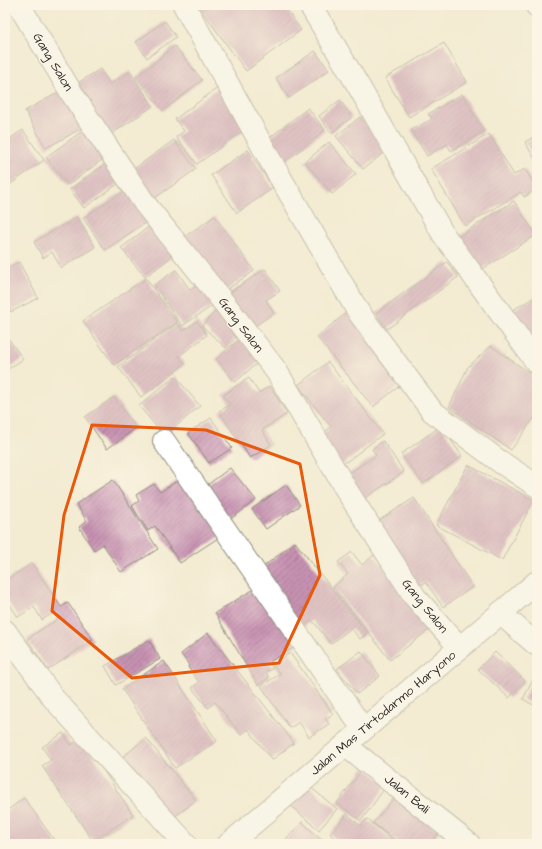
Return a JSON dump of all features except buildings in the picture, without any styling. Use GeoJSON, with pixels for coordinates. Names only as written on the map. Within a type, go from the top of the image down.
{"type":"FeatureCollection","features":[{"type":"Feature","properties":{"kind":"street","name":"Gang Salon"},"geometry":{"type":"LineString","coordinates":[[19,5],[74,97],[145,204],[277,372],[347,491],[415,597],[460,648]]}},
{"type":"Feature","properties":{"kind":"street"},"geometry":{"type":"LineString","coordinates":[[184,5],[269,158],[359,313],[432,411],[499,461],[537,486]]}},
{"type":"Feature","properties":{"kind":"street"},"geometry":{"type":"LineString","coordinates":[[310,5],[444,234],[537,363]]}},
{"type":"Feature","properties":{"kind":"street"},"geometry":{"type":"LineString","coordinates":[[164,441],[363,729]]}},
{"type":"Feature","properties":{"kind":"street","name":"Jalan Mas Tirtodarmo Haryono"},"geometry":{"type":"LineString","coordinates":[[229,844],[537,582]]}},
{"type":"Feature","properties":{"kind":"street"},"geometry":{"type":"LineString","coordinates":[[500,613],[537,645]]}},
{"type":"Feature","properties":{"kind":"street"},"geometry":{"type":"LineString","coordinates":[[5,631],[54,699],[186,844]]}},
{"type":"Feature","properties":{"kind":"street","name":"Jalan Bali"},"geometry":{"type":"LineString","coordinates":[[345,745],[469,844]]}},
{"type":"Feature","properties":{"kind":"highlighted area"},"geometry":{"type":"Polygon","coordinates":[[[92,425],[206,430],[300,464],[320,575],[279,663],[132,678],[52,611],[64,515],[92,425]]]}}]}
